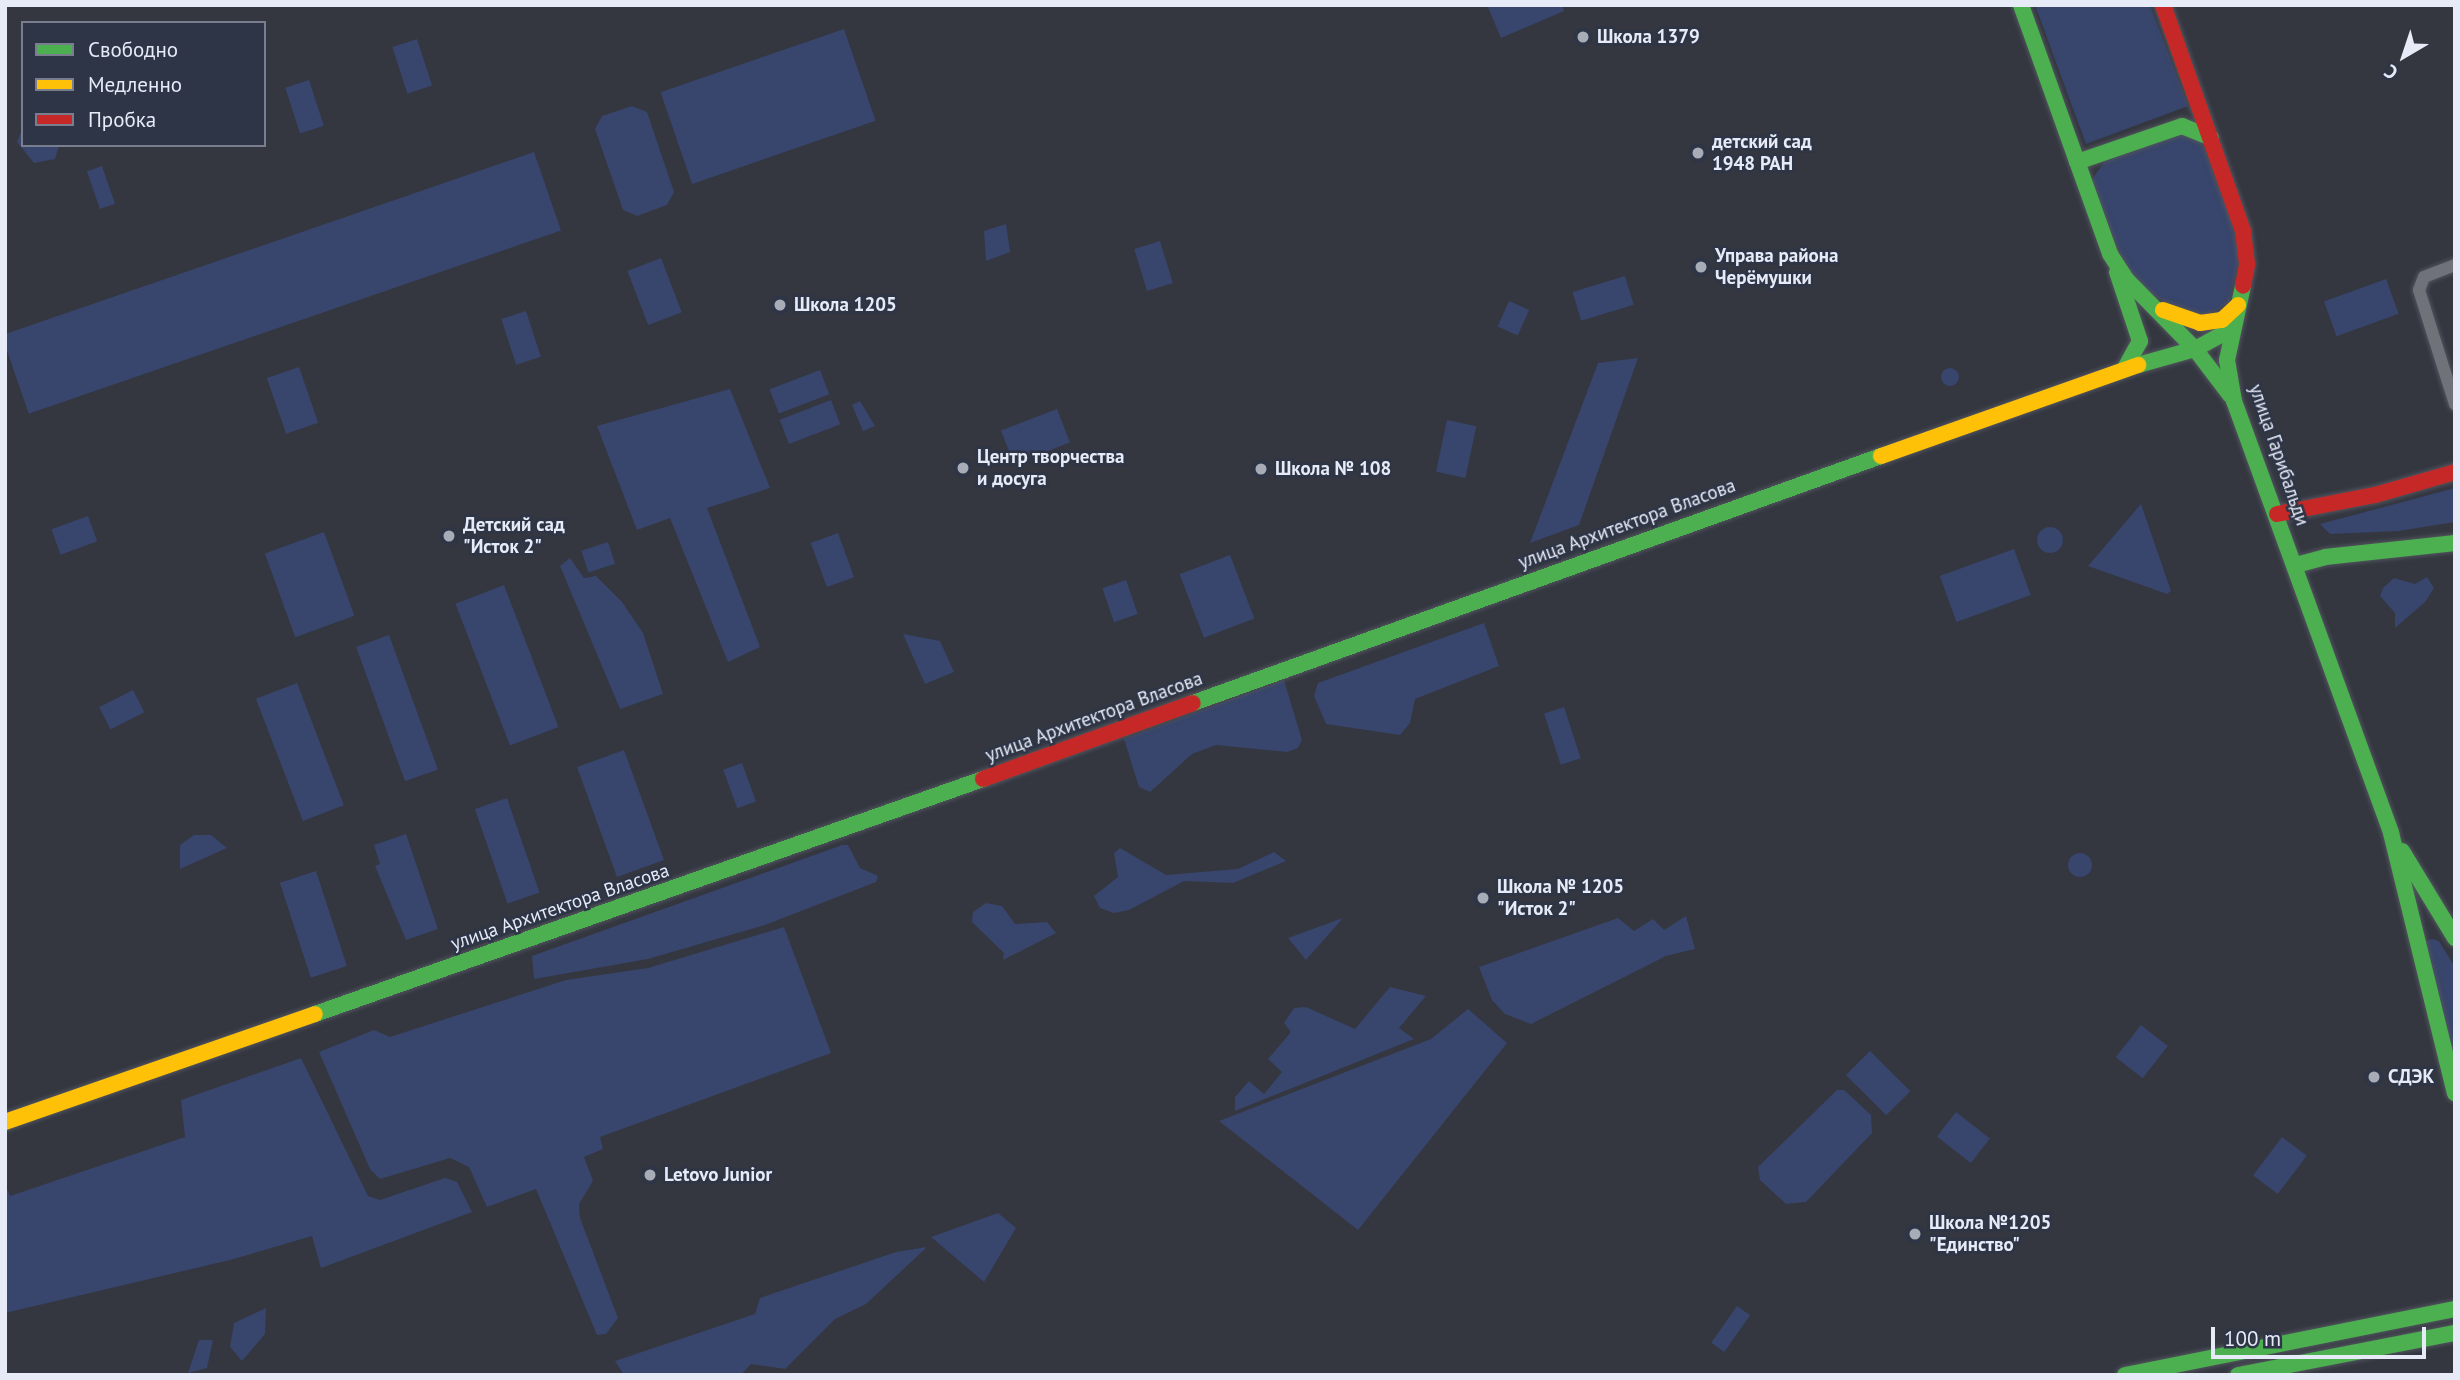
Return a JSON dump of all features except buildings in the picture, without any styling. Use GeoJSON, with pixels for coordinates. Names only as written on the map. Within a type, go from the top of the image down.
{"type":"FeatureCollection","features":[{"type":"Feature","properties":{"kind":"street"},"geometry":{"type":"LineString","coordinates":[[2021,5],[2140,341],[2125,368]]}},
{"type":"Feature","properties":{"kind":"street","name":"улица Гарибальди"},"geometry":{"type":"LineString","coordinates":[[2163,5],[2243,231],[2247,265],[2227,360],[2234,401],[2296,565],[2391,833],[2453,1072],[2455,1093]]}},
{"type":"Feature","properties":{"kind":"street"},"geometry":{"type":"LineString","coordinates":[[2077,162],[2182,126],[2211,138]]}},
{"type":"Feature","properties":{"kind":"street"},"geometry":{"type":"LineString","coordinates":[[2110,254],[2127,280],[2195,349],[2234,401]]}},
{"type":"Feature","properties":{"kind":"street"},"geometry":{"type":"LineString","coordinates":[[2455,265],[2424,277],[2419,290],[2455,404]]}},
{"type":"Feature","properties":{"kind":"street"},"geometry":{"type":"LineString","coordinates":[[2154,305],[2200,323],[2222,320],[2239,303]]}},
{"type":"Feature","properties":{"kind":"street","name":"улица Архитектора Власова"},"geometry":{"type":"LineString","coordinates":[[5,1122],[860,824],[2125,368],[2195,349],[2232,329]]}},
{"type":"Feature","properties":{"kind":"street"},"geometry":{"type":"LineString","coordinates":[[2277,514],[2375,495],[2455,472]]}},
{"type":"Feature","properties":{"kind":"street"},"geometry":{"type":"LineString","coordinates":[[2296,565],[2325,557],[2455,543]]}},
{"type":"Feature","properties":{"kind":"street","name":"улица Гарибальди"},"geometry":{"type":"LineString","coordinates":[[2391,833],[2455,937]]}},
{"type":"Feature","properties":{"kind":"street"},"geometry":{"type":"LineString","coordinates":[[2125,1375],[2455,1309]]}},
{"type":"Feature","properties":{"kind":"street"},"geometry":{"type":"LineString","coordinates":[[2238,1375],[2455,1333]]}},
{"type":"Feature","properties":{"kind":"shaded area"},"geometry":{"type":"Polygon","coordinates":[[[1487,5],[1562,5],[1564,11],[1501,38],[1487,5]]]}},
{"type":"Feature","properties":{"kind":"shaded area"},"geometry":{"type":"Polygon","coordinates":[[[2035,5],[2150,5],[2188,106],[2086,144],[2035,5]]]}},
{"type":"Feature","properties":{"kind":"shaded area"},"geometry":{"type":"Polygon","coordinates":[[[844,29],[876,121],[692,184],[661,92],[844,29]]]}},
{"type":"Feature","properties":{"kind":"shaded area"},"geometry":{"type":"Polygon","coordinates":[[[417,39],[432,86],[407,94],[392,47],[417,39]]]}},
{"type":"Feature","properties":{"kind":"shaded area"},"geometry":{"type":"Polygon","coordinates":[[[309,80],[324,126],[300,133],[285,88],[309,80]]]}},
{"type":"Feature","properties":{"kind":"shaded area"},"geometry":{"type":"Polygon","coordinates":[[[632,106],[647,112],[674,192],[667,205],[637,216],[623,210],[595,129],[602,116],[632,106]]]}},
{"type":"Feature","properties":{"kind":"shaded area"},"geometry":{"type":"Polygon","coordinates":[[[2180,134],[2200,141],[2204,148],[2231,221],[2239,258],[2229,302],[2206,317],[2171,307],[2139,285],[2120,255],[2094,187],[2093,178],[2105,161],[2180,134]]]}},
{"type":"Feature","properties":{"kind":"shaded area"},"geometry":{"type":"Polygon","coordinates":[[[21,147],[58,147],[55,159],[34,163],[21,147]]]}},
{"type":"Feature","properties":{"kind":"shaded area"},"geometry":{"type":"Polygon","coordinates":[[[534,152],[561,230],[29,414],[5,345],[5,334],[534,152]]]}},
{"type":"Feature","properties":{"kind":"shaded area"},"geometry":{"type":"Polygon","coordinates":[[[102,166],[115,204],[100,209],[87,171],[102,166]]]}},
{"type":"Feature","properties":{"kind":"shaded area"},"geometry":{"type":"Polygon","coordinates":[[[1006,224],[1010,252],[986,261],[984,231],[1006,224]]]}},
{"type":"Feature","properties":{"kind":"shaded area"},"geometry":{"type":"Polygon","coordinates":[[[1160,241],[1173,283],[1147,291],[1134,249],[1160,241]]]}},
{"type":"Feature","properties":{"kind":"shaded area"},"geometry":{"type":"Polygon","coordinates":[[[661,258],[682,312],[648,325],[627,271],[661,258]]]}},
{"type":"Feature","properties":{"kind":"shaded area"},"geometry":{"type":"Polygon","coordinates":[[[1625,276],[1634,305],[1581,321],[1572,292],[1625,276]]]}},
{"type":"Feature","properties":{"kind":"shaded area"},"geometry":{"type":"Polygon","coordinates":[[[2386,279],[2399,314],[2337,336],[2324,302],[2386,279]]]}},
{"type":"Feature","properties":{"kind":"shaded area"},"geometry":{"type":"Polygon","coordinates":[[[1509,301],[1529,310],[1518,336],[1498,327],[1509,301]]]}},
{"type":"Feature","properties":{"kind":"shaded area"},"geometry":{"type":"Polygon","coordinates":[[[526,311],[541,357],[516,365],[501,319],[526,311]]]}},
{"type":"Feature","properties":{"kind":"shaded area"},"geometry":{"type":"Polygon","coordinates":[[[1638,358],[1579,525],[1530,543],[1598,363],[1638,358]]]}},
{"type":"Feature","properties":{"kind":"shaded area"},"geometry":{"type":"Polygon","coordinates":[[[299,367],[318,423],[286,434],[267,378],[299,367]]]}},
{"type":"Feature","properties":{"kind":"shaded area"},"geometry":{"type":"Polygon","coordinates":[[[1950,368],[1956,371],[1959,377],[1956,383],[1950,386],[1944,383],[1941,377],[1944,371],[1950,368]]]}},
{"type":"Feature","properties":{"kind":"shaded area"},"geometry":{"type":"Polygon","coordinates":[[[820,370],[829,394],[779,414],[770,389],[820,370]]]}},
{"type":"Feature","properties":{"kind":"shaded area"},"geometry":{"type":"Polygon","coordinates":[[[730,389],[770,488],[707,508],[760,647],[728,662],[670,518],[637,530],[597,426],[730,389]]]}},
{"type":"Feature","properties":{"kind":"shaded area"},"geometry":{"type":"Polygon","coordinates":[[[831,400],[840,424],[789,444],[780,420],[831,400]]]}},
{"type":"Feature","properties":{"kind":"shaded area"},"geometry":{"type":"Polygon","coordinates":[[[860,401],[875,426],[863,431],[852,405],[860,401]]]}},
{"type":"Feature","properties":{"kind":"shaded area"},"geometry":{"type":"Polygon","coordinates":[[[1057,409],[1070,443],[1014,464],[1001,431],[1057,409]]]}},
{"type":"Feature","properties":{"kind":"shaded area"},"geometry":{"type":"Polygon","coordinates":[[[1447,420],[1476,426],[1465,478],[1436,472],[1447,420]]]}},
{"type":"Feature","properties":{"kind":"shaded area"},"geometry":{"type":"Polygon","coordinates":[[[2455,488],[2455,522],[2398,531],[2330,534],[2320,524],[2455,488]]]}},
{"type":"Feature","properties":{"kind":"shaded area"},"geometry":{"type":"Polygon","coordinates":[[[2141,504],[2171,591],[2167,594],[2088,566],[2141,504]]]}},
{"type":"Feature","properties":{"kind":"shaded area"},"geometry":{"type":"Polygon","coordinates":[[[88,516],[97,541],[61,555],[51,529],[88,516]]]}},
{"type":"Feature","properties":{"kind":"shaded area"},"geometry":{"type":"Polygon","coordinates":[[[2050,527],[2059,531],[2063,540],[2059,549],[2050,553],[2041,549],[2037,540],[2041,531],[2050,527]]]}},
{"type":"Feature","properties":{"kind":"shaded area"},"geometry":{"type":"Polygon","coordinates":[[[324,532],[354,616],[295,637],[265,554],[324,532]]]}},
{"type":"Feature","properties":{"kind":"shaded area"},"geometry":{"type":"Polygon","coordinates":[[[838,533],[854,577],[827,587],[811,543],[838,533]]]}},
{"type":"Feature","properties":{"kind":"shaded area"},"geometry":{"type":"Polygon","coordinates":[[[608,542],[615,564],[588,573],[581,551],[608,542]]]}},
{"type":"Feature","properties":{"kind":"shaded area"},"geometry":{"type":"Polygon","coordinates":[[[2014,549],[2031,595],[1957,622],[1940,576],[2014,549]]]}},
{"type":"Feature","properties":{"kind":"shaded area"},"geometry":{"type":"Polygon","coordinates":[[[1230,555],[1254,618],[1204,638],[1180,574],[1230,555]]]}},
{"type":"Feature","properties":{"kind":"shaded area"},"geometry":{"type":"Polygon","coordinates":[[[570,558],[584,578],[596,576],[622,602],[643,633],[663,694],[620,709],[560,566],[570,558]]]}},
{"type":"Feature","properties":{"kind":"shaded area"},"geometry":{"type":"Polygon","coordinates":[[[2427,577],[2434,588],[2425,602],[2395,628],[2395,613],[2380,596],[2383,588],[2394,578],[2415,584],[2427,577]]]}},
{"type":"Feature","properties":{"kind":"shaded area"},"geometry":{"type":"Polygon","coordinates":[[[1126,580],[1138,614],[1114,622],[1102,588],[1126,580]]]}},
{"type":"Feature","properties":{"kind":"shaded area"},"geometry":{"type":"Polygon","coordinates":[[[504,585],[558,727],[510,746],[455,604],[504,585]]]}},
{"type":"Feature","properties":{"kind":"shaded area"},"geometry":{"type":"Polygon","coordinates":[[[1484,623],[1499,666],[1415,699],[1410,723],[1400,735],[1326,724],[1314,696],[1318,683],[1484,623]]]}},
{"type":"Feature","properties":{"kind":"shaded area"},"geometry":{"type":"Polygon","coordinates":[[[903,634],[940,641],[954,672],[925,684],[903,634]]]}},
{"type":"Feature","properties":{"kind":"shaded area"},"geometry":{"type":"Polygon","coordinates":[[[389,635],[438,769],[405,781],[356,647],[389,635]]]}},
{"type":"Feature","properties":{"kind":"shaded area"},"geometry":{"type":"Polygon","coordinates":[[[1284,680],[1302,740],[1298,748],[1287,752],[1216,745],[1192,754],[1150,792],[1139,787],[1124,739],[1284,680]]]}},
{"type":"Feature","properties":{"kind":"shaded area"},"geometry":{"type":"Polygon","coordinates":[[[297,683],[344,805],[303,821],[256,699],[297,683]]]}},
{"type":"Feature","properties":{"kind":"shaded area"},"geometry":{"type":"Polygon","coordinates":[[[133,690],[144,712],[110,730],[99,707],[133,690]]]}},
{"type":"Feature","properties":{"kind":"shaded area"},"geometry":{"type":"Polygon","coordinates":[[[1564,707],[1581,758],[1561,765],[1544,713],[1564,707]]]}},
{"type":"Feature","properties":{"kind":"shaded area"},"geometry":{"type":"Polygon","coordinates":[[[624,750],[664,860],[617,877],[577,767],[624,750]]]}},
{"type":"Feature","properties":{"kind":"shaded area"},"geometry":{"type":"Polygon","coordinates":[[[742,763],[756,802],[737,808],[723,770],[742,763]]]}},
{"type":"Feature","properties":{"kind":"shaded area"},"geometry":{"type":"Polygon","coordinates":[[[507,798],[540,893],[507,904],[475,809],[507,798]]]}},
{"type":"Feature","properties":{"kind":"shaded area"},"geometry":{"type":"Polygon","coordinates":[[[406,834],[438,929],[406,940],[375,866],[380,864],[374,845],[406,834]]]}},
{"type":"Feature","properties":{"kind":"shaded area"},"geometry":{"type":"Polygon","coordinates":[[[194,835],[211,835],[227,848],[180,869],[180,845],[194,835]]]}},
{"type":"Feature","properties":{"kind":"shaded area"},"geometry":{"type":"Polygon","coordinates":[[[848,845],[860,868],[878,876],[876,882],[765,925],[648,959],[534,979],[532,956],[848,845]]]}},
{"type":"Feature","properties":{"kind":"shaded area"},"geometry":{"type":"Polygon","coordinates":[[[1120,848],[1166,875],[1238,869],[1274,852],[1286,861],[1233,883],[1184,881],[1129,910],[1114,913],[1100,908],[1094,896],[1118,877],[1114,853],[1120,848]]]}},
{"type":"Feature","properties":{"kind":"shaded area"},"geometry":{"type":"Polygon","coordinates":[[[2080,853],[2089,856],[2092,865],[2089,874],[2080,877],[2071,874],[2068,865],[2071,856],[2080,853]]]}},
{"type":"Feature","properties":{"kind":"shaded area"},"geometry":{"type":"Polygon","coordinates":[[[316,871],[347,966],[311,978],[280,883],[316,871]]]}},
{"type":"Feature","properties":{"kind":"shaded area"},"geometry":{"type":"Polygon","coordinates":[[[986,903],[1002,906],[1015,924],[1047,922],[1056,933],[1003,960],[1004,953],[972,922],[973,912],[986,903]]]}},
{"type":"Feature","properties":{"kind":"shaded area"},"geometry":{"type":"Polygon","coordinates":[[[1686,916],[1695,949],[1666,956],[1531,1024],[1505,1014],[1492,1000],[1479,967],[1618,918],[1634,931],[1653,919],[1664,930],[1686,916]]]}},
{"type":"Feature","properties":{"kind":"shaded area"},"geometry":{"type":"Polygon","coordinates":[[[1343,918],[1306,960],[1288,938],[1343,918]]]}},
{"type":"Feature","properties":{"kind":"shaded area"},"geometry":{"type":"Polygon","coordinates":[[[784,927],[831,1053],[600,1137],[603,1149],[584,1157],[593,1181],[579,1204],[580,1218],[618,1318],[606,1334],[597,1335],[536,1189],[487,1207],[469,1167],[450,1158],[380,1179],[370,1169],[319,1052],[374,1030],[390,1037],[566,980],[648,968],[784,927]]]}},
{"type":"Feature","properties":{"kind":"shaded area"},"geometry":{"type":"Polygon","coordinates":[[[2432,939],[2439,941],[2455,967],[2453,1053],[2424,942],[2432,939]]]}},
{"type":"Feature","properties":{"kind":"shaded area"},"geometry":{"type":"Polygon","coordinates":[[[1390,987],[1426,996],[1399,1028],[1414,1039],[1235,1111],[1235,1097],[1249,1081],[1264,1094],[1282,1072],[1268,1059],[1291,1032],[1284,1023],[1294,1008],[1306,1007],[1355,1029],[1390,987]]]}},
{"type":"Feature","properties":{"kind":"shaded area"},"geometry":{"type":"Polygon","coordinates":[[[1468,1009],[1507,1043],[1358,1230],[1219,1121],[1431,1039],[1468,1009]]]}},
{"type":"Feature","properties":{"kind":"shaded area"},"geometry":{"type":"Polygon","coordinates":[[[2141,1025],[2168,1046],[2143,1078],[2116,1057],[2141,1025]]]}},
{"type":"Feature","properties":{"kind":"shaded area"},"geometry":{"type":"Polygon","coordinates":[[[1870,1051],[1910,1091],[1886,1115],[1846,1075],[1870,1051]]]}},
{"type":"Feature","properties":{"kind":"shaded area"},"geometry":{"type":"Polygon","coordinates":[[[301,1058],[368,1196],[380,1200],[445,1178],[457,1182],[472,1212],[321,1268],[312,1236],[230,1260],[5,1313],[5,1185],[10,1196],[185,1137],[181,1100],[301,1058]]]}},
{"type":"Feature","properties":{"kind":"shaded area"},"geometry":{"type":"Polygon","coordinates":[[[1837,1090],[1844,1090],[1871,1115],[1872,1133],[1806,1202],[1786,1204],[1760,1180],[1758,1167],[1837,1090]]]}},
{"type":"Feature","properties":{"kind":"shaded area"},"geometry":{"type":"Polygon","coordinates":[[[1956,1112],[1990,1138],[1971,1163],[1937,1136],[1956,1112]]]}},
{"type":"Feature","properties":{"kind":"shaded area"},"geometry":{"type":"Polygon","coordinates":[[[2282,1137],[2307,1156],[2278,1194],[2253,1175],[2282,1137]]]}},
{"type":"Feature","properties":{"kind":"shaded area"},"geometry":{"type":"Polygon","coordinates":[[[998,1213],[1016,1228],[984,1282],[931,1237],[998,1213]]]}},
{"type":"Feature","properties":{"kind":"shaded area"},"geometry":{"type":"Polygon","coordinates":[[[927,1247],[866,1304],[835,1319],[785,1369],[751,1364],[741,1375],[624,1375],[615,1361],[755,1314],[760,1298],[896,1252],[927,1247]]]}},
{"type":"Feature","properties":{"kind":"shaded area"},"geometry":{"type":"Polygon","coordinates":[[[1737,1306],[1750,1315],[1724,1352],[1711,1343],[1737,1306]]]}},
{"type":"Feature","properties":{"kind":"shaded area"},"geometry":{"type":"Polygon","coordinates":[[[266,1308],[265,1334],[242,1361],[230,1347],[234,1323],[266,1308]]]}},
{"type":"Feature","properties":{"kind":"shaded area"},"geometry":{"type":"Polygon","coordinates":[[[199,1340],[213,1340],[207,1368],[188,1373],[199,1340]]]}},
{"type":"Feature","properties":{"kind":"traffic: fast"},"geometry":{"type":"LineString","coordinates":[[2021,5],[2110,254],[2127,280],[2195,349],[2230,395]]}},
{"type":"Feature","properties":{"kind":"traffic: fast"},"geometry":{"type":"LineString","coordinates":[[2077,162],[2182,126],[2211,138]]}},
{"type":"Feature","properties":{"kind":"traffic: fast"},"geometry":{"type":"LineString","coordinates":[[2117,272],[2140,341],[2125,368]]}},
{"type":"Feature","properties":{"kind":"traffic: fast"},"geometry":{"type":"LineString","coordinates":[[2243,286],[2227,360],[2234,401],[2391,833],[2455,1093]]}},
{"type":"Feature","properties":{"kind":"traffic: fast"},"geometry":{"type":"LineString","coordinates":[[2138,365],[2195,349],[2232,329]]}},
{"type":"Feature","properties":{"kind":"traffic: fast"},"geometry":{"type":"LineString","coordinates":[[1193,703],[1881,456]]}},
{"type":"Feature","properties":{"kind":"traffic: fast"},"geometry":{"type":"LineString","coordinates":[[2296,565],[2325,557],[2455,543]]}},
{"type":"Feature","properties":{"kind":"traffic: fast"},"geometry":{"type":"LineString","coordinates":[[315,1014],[983,779]]}},
{"type":"Feature","properties":{"kind":"traffic: fast"},"geometry":{"type":"LineString","coordinates":[[2402,851],[2455,938]]}},
{"type":"Feature","properties":{"kind":"traffic: fast"},"geometry":{"type":"LineString","coordinates":[[2125,1375],[2455,1309]]}},
{"type":"Feature","properties":{"kind":"traffic: fast"},"geometry":{"type":"LineString","coordinates":[[2238,1375],[2455,1333]]}},
{"type":"Feature","properties":{"kind":"traffic: slow"},"geometry":{"type":"LineString","coordinates":[[2163,310],[2200,323],[2222,320],[2238,305]]}},
{"type":"Feature","properties":{"kind":"traffic: slow"},"geometry":{"type":"LineString","coordinates":[[1881,456],[2138,365]]}},
{"type":"Feature","properties":{"kind":"traffic: slow"},"geometry":{"type":"LineString","coordinates":[[5,1122],[315,1014]]}},
{"type":"Feature","properties":{"kind":"traffic: jam"},"geometry":{"type":"LineString","coordinates":[[2163,5],[2243,231],[2247,265],[2243,286]]}},
{"type":"Feature","properties":{"kind":"traffic: jam"},"geometry":{"type":"LineString","coordinates":[[2277,514],[2375,495],[2455,472]]}},
{"type":"Feature","properties":{"kind":"traffic: jam"},"geometry":{"type":"LineString","coordinates":[[983,779],[1193,703]]}},
{"type":"Feature","properties":{"kind":"place","name":"Школа 1379"},"geometry":{"type":"Point","coordinates":[1583,37]}},
{"type":"Feature","properties":{"kind":"place","name":"детский сад 1948 РАН"},"geometry":{"type":"Point","coordinates":[1698,153]}},
{"type":"Feature","properties":{"kind":"place","name":"Управа района Черёмушки"},"geometry":{"type":"Point","coordinates":[1701,267]}},
{"type":"Feature","properties":{"kind":"place","name":"Школа 1205"},"geometry":{"type":"Point","coordinates":[780,305]}},
{"type":"Feature","properties":{"kind":"place","name":"Центр творчества и досуга"},"geometry":{"type":"Point","coordinates":[963,468]}},
{"type":"Feature","properties":{"kind":"place","name":"Школа № 108"},"geometry":{"type":"Point","coordinates":[1261,469]}},
{"type":"Feature","properties":{"kind":"place","name":"Детский сад \"Исток 2\""},"geometry":{"type":"Point","coordinates":[449,536]}},
{"type":"Feature","properties":{"kind":"place","name":"Школа № 1205 \"Исток 2\""},"geometry":{"type":"Point","coordinates":[1483,898]}},
{"type":"Feature","properties":{"kind":"place","name":"СДЭК"},"geometry":{"type":"Point","coordinates":[2374,1077]}},
{"type":"Feature","properties":{"kind":"place","name":"Letovo Junior"},"geometry":{"type":"Point","coordinates":[650,1175]}},
{"type":"Feature","properties":{"kind":"place","name":"Школа №1205 \"Единство\""},"geometry":{"type":"Point","coordinates":[1915,1234]}}]}
